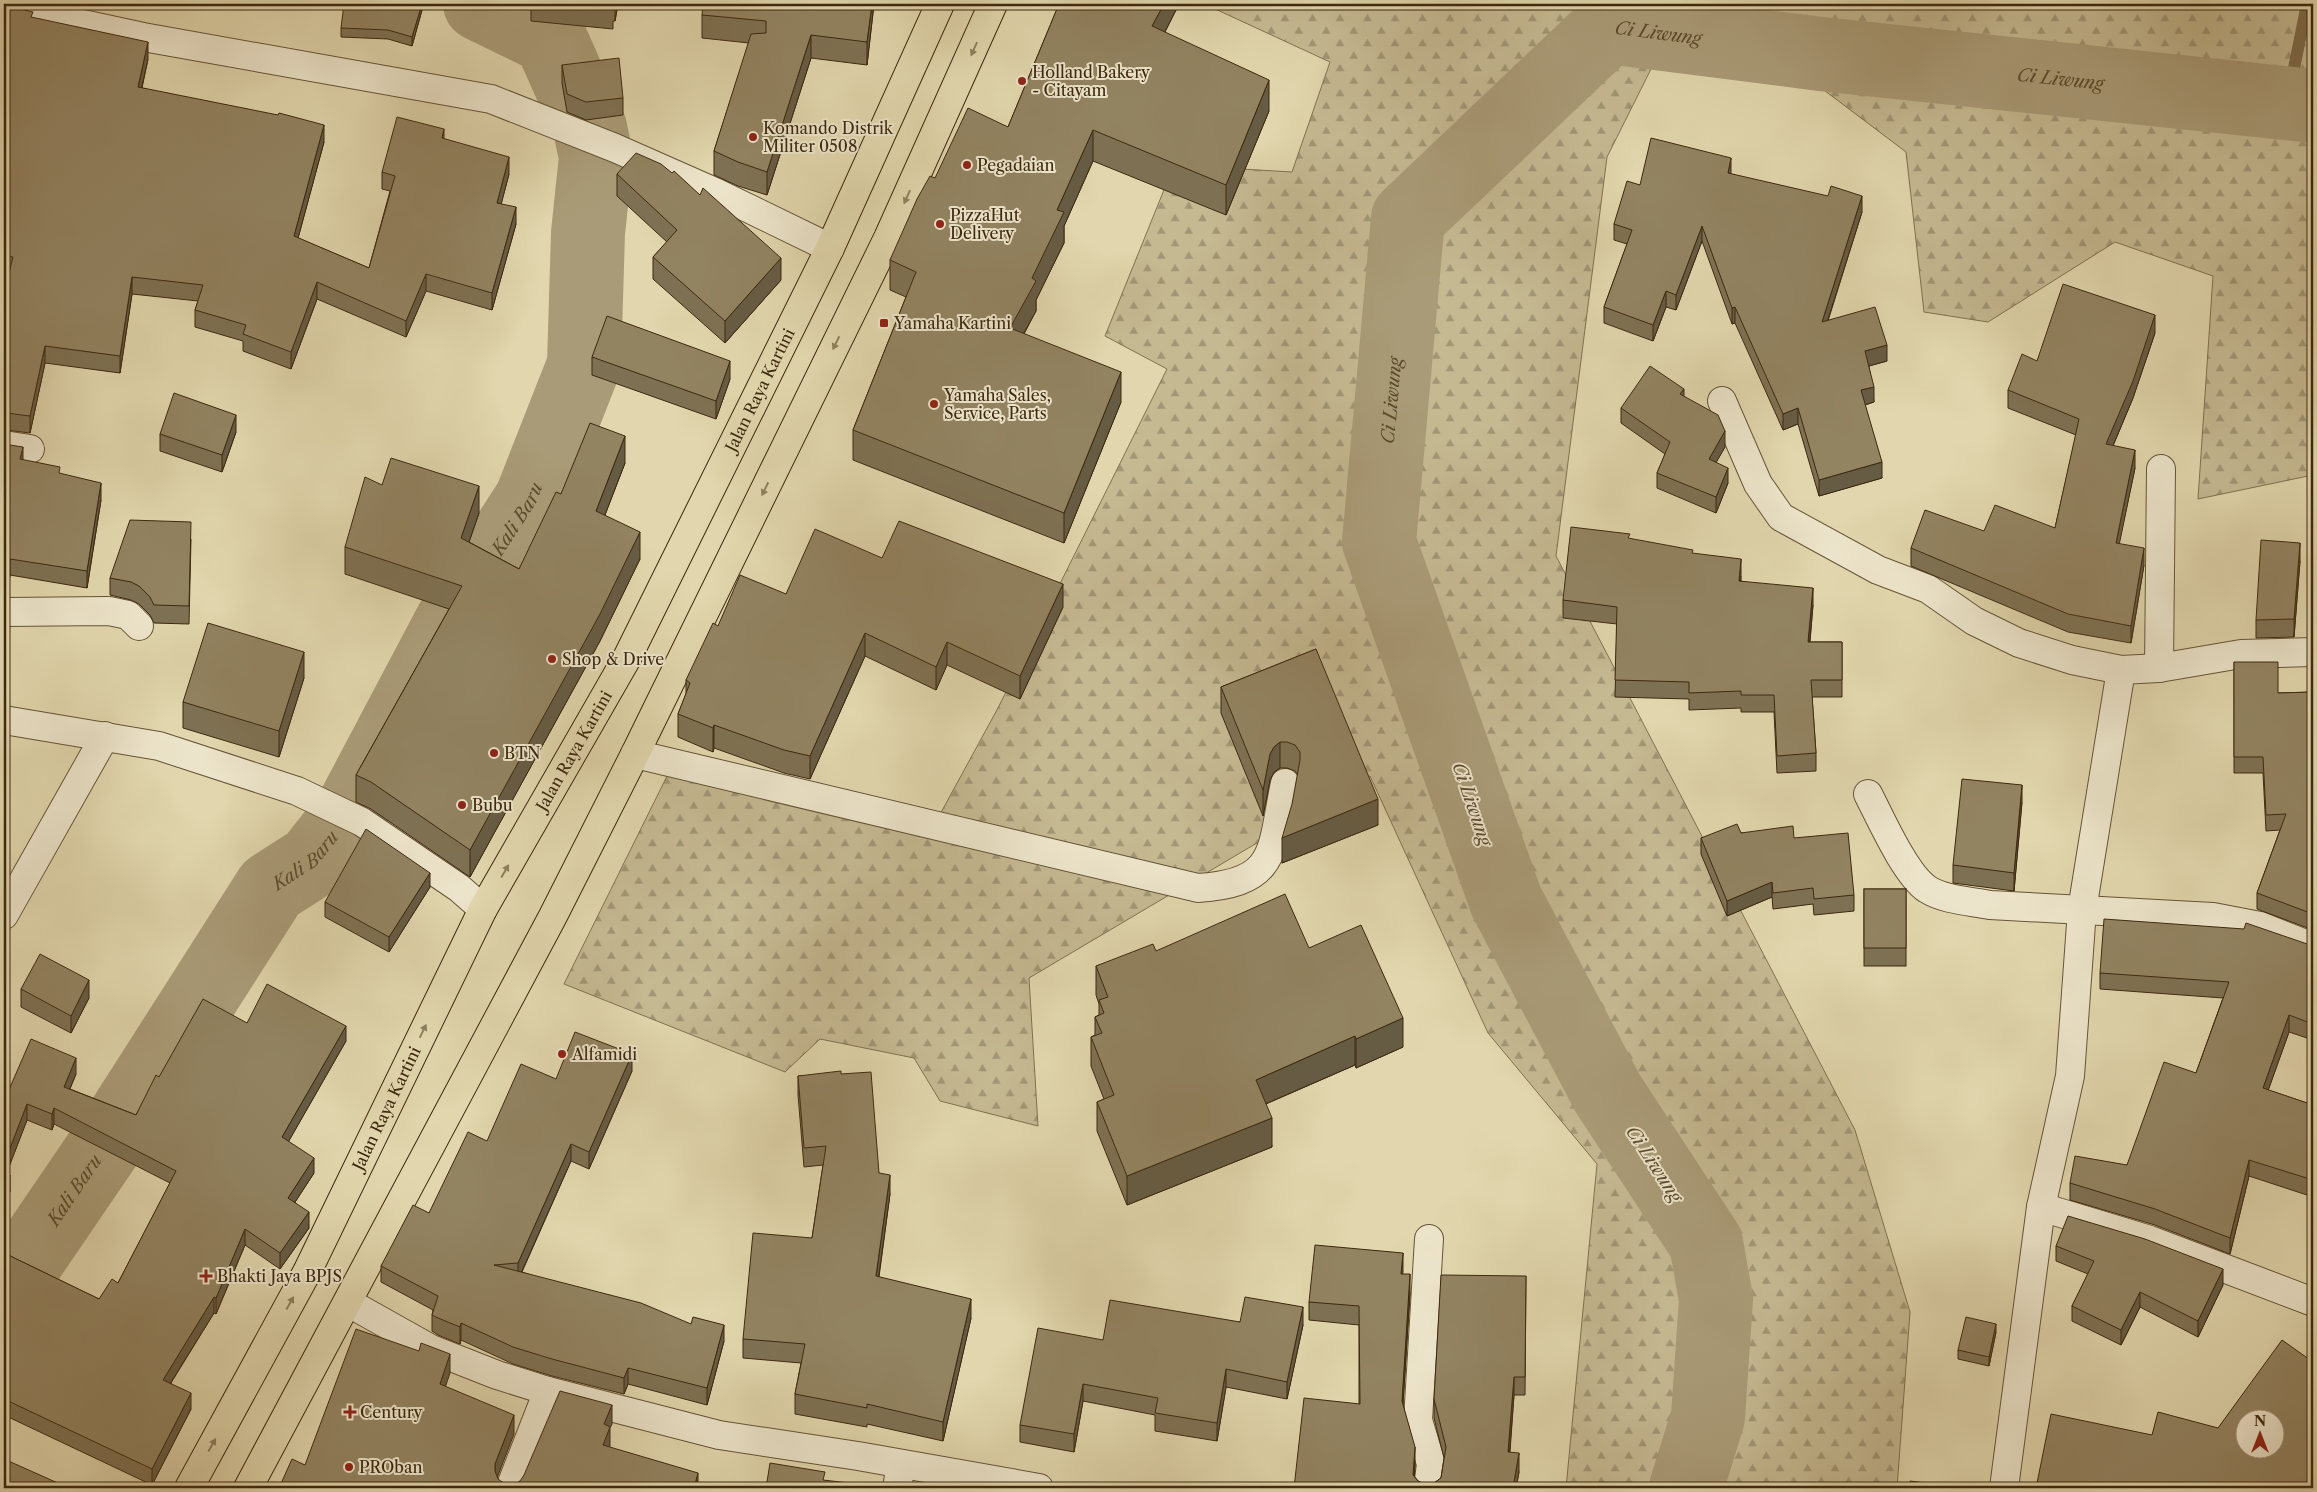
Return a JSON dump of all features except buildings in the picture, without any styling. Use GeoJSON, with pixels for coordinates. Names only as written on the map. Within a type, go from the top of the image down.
{"type":"FeatureCollection","features":[{"type":"Feature","properties":{"kind":"main road","name":"Jalan Raya Kartini"},"geometry":{"type":"LineString","coordinates":[[189,1488],[306,1272],[483,909],[628,658],[830,248],[940,4]]}},
{"type":"Feature","properties":{"kind":"main road"},"geometry":{"type":"LineString","coordinates":[[248,1488],[548,925],[635,754],[888,238],[993,4]]}},
{"type":"Feature","properties":{"kind":"street"},"geometry":{"type":"LineString","coordinates":[[4,7],[63,12],[143,37],[491,99],[615,148],[717,193],[830,248]]}},
{"type":"Feature","properties":{"kind":"street"},"geometry":{"type":"LineString","coordinates":[[1722,401],[1758,484],[1781,517],[1871,566],[1928,588],[1974,621],[2019,643],[2072,660],[2121,670],[2158,668],[2241,654],[2313,652]]}},
{"type":"Feature","properties":{"kind":"street"},"geometry":{"type":"LineString","coordinates":[[4,444],[30,449]]}},
{"type":"Feature","properties":{"kind":"street"},"geometry":{"type":"LineString","coordinates":[[2158,668],[2160,469]]}},
{"type":"Feature","properties":{"kind":"street"},"geometry":{"type":"LineString","coordinates":[[4,612],[110,611],[128,615],[139,626]]}},
{"type":"Feature","properties":{"kind":"street"},"geometry":{"type":"LineString","coordinates":[[2004,1488],[2041,1207],[2070,1076],[2082,910],[2121,670]]}},
{"type":"Feature","properties":{"kind":"street"},"geometry":{"type":"LineString","coordinates":[[4,720],[140,743],[297,791],[362,822],[459,888],[483,909]]}},
{"type":"Feature","properties":{"kind":"street"},"geometry":{"type":"LineString","coordinates":[[4,915],[105,736]]}},
{"type":"Feature","properties":{"kind":"street"},"geometry":{"type":"LineString","coordinates":[[635,754],[1198,888],[1223,886],[1237,882],[1261,869],[1271,850],[1285,783]]}},
{"type":"Feature","properties":{"kind":"street"},"geometry":{"type":"LineString","coordinates":[[1868,794],[1902,860],[1926,888],[1956,899],[1990,905],[2213,917],[2260,926],[2313,947]]}},
{"type":"Feature","properties":{"kind":"street"},"geometry":{"type":"LineString","coordinates":[[2041,1207],[2150,1240],[2313,1302]]}},
{"type":"Feature","properties":{"kind":"street"},"geometry":{"type":"LineString","coordinates":[[1428,1488],[1431,1464],[1418,1420],[1429,1239]]}},
{"type":"Feature","properties":{"kind":"street"},"geometry":{"type":"LineString","coordinates":[[348,1303],[431,1349],[498,1375],[548,1391],[719,1435],[899,1476],[1039,1488]]}},
{"type":"Feature","properties":{"kind":"street"},"geometry":{"type":"LineString","coordinates":[[510,1488],[548,1391]]}},
{"type":"Feature","properties":{"kind":"green space"},"geometry":{"type":"Polygon","coordinates":[[[1214,4],[2313,4],[2313,475],[2198,499],[2213,276],[2115,242],[1988,322],[1924,312],[1906,152],[1808,78],[1661,49],[1607,157],[1556,556],[1855,1130],[1910,1312],[1897,1488],[1566,1488],[1597,1164],[1488,1033],[1370,776],[1029,978],[1038,1126],[940,1101],[914,1058],[820,1039],[785,1072],[564,984],[673,764],[938,818],[998,708],[1167,369],[1105,336],[1174,165],[1292,172],[1330,62],[1213,8],[1214,4]]]}},
{"type":"Feature","properties":{"kind":"waterway","name":"Kali Baru"},"geometry":{"type":"LineString","coordinates":[[4,1304],[19,1272],[126,1115],[271,888],[313,861],[350,814],[451,623],[531,500],[584,365],[588,233],[596,157],[590,128],[550,38],[480,4]]}},
{"type":"Feature","properties":{"kind":"waterway"},"geometry":{"type":"LineString","coordinates":[[2287,103],[2307,4]]}},
{"type":"Feature","properties":{"kind":"waterway","name":"Ci Liwung"},"geometry":{"type":"LineString","coordinates":[[1686,1488],[1708,1417],[1716,1299],[1706,1243],[1608,1094],[1506,901],[1379,542],[1408,218],[1609,27],[1821,54],[2313,106]]}},
{"type":"Feature","properties":{"kind":"place","name":"Holland Bakery - Citayam"},"geometry":{"type":"Point","coordinates":[1022,81]}},
{"type":"Feature","properties":{"kind":"place","name":"Komando Distrik Militer 0508"},"geometry":{"type":"Point","coordinates":[753,137]}},
{"type":"Feature","properties":{"kind":"place","name":"Pegadaian"},"geometry":{"type":"Point","coordinates":[967,165]}},
{"type":"Feature","properties":{"kind":"place","name":"PizzaHut Delivery"},"geometry":{"type":"Point","coordinates":[940,224]}},
{"type":"Feature","properties":{"kind":"place","name":"Yamaha Kartini"},"geometry":{"type":"Point","coordinates":[884,323]}},
{"type":"Feature","properties":{"kind":"place","name":"Yamaha Sales, Service, Parts"},"geometry":{"type":"Point","coordinates":[934,404]}},
{"type":"Feature","properties":{"kind":"place","name":"Shop & Drive"},"geometry":{"type":"Point","coordinates":[552,659]}},
{"type":"Feature","properties":{"kind":"place","name":"BTN"},"geometry":{"type":"Point","coordinates":[494,753]}},
{"type":"Feature","properties":{"kind":"place","name":"Bubu"},"geometry":{"type":"Point","coordinates":[462,805]}},
{"type":"Feature","properties":{"kind":"place","name":"Alfamidi"},"geometry":{"type":"Point","coordinates":[562,1054]}},
{"type":"Feature","properties":{"kind":"place","name":"Bhakti Jaya BPJS"},"geometry":{"type":"Point","coordinates":[206,1276]}},
{"type":"Feature","properties":{"kind":"place","name":"Century"},"geometry":{"type":"Point","coordinates":[350,1412]}},
{"type":"Feature","properties":{"kind":"place","name":"PROban"},"geometry":{"type":"Point","coordinates":[349,1467]}}]}
